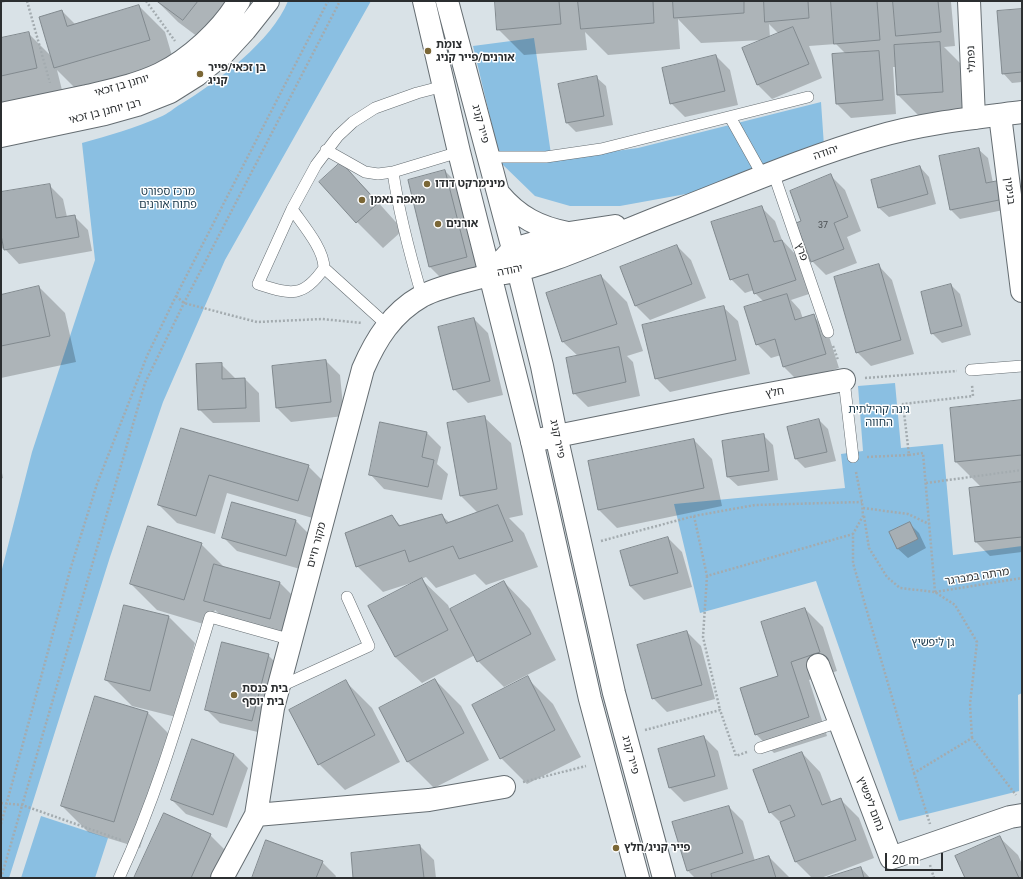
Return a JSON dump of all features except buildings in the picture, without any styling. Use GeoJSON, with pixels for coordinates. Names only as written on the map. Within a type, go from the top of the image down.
{"type":"FeatureCollection","features":[{"type":"Feature","properties":{"kind":"street","name":"יוחנן בן זכאי"},"geometry":{"type":"LineString","coordinates":[[1,114],[118,89],[160,74],[187,57],[205,42],[221,26],[239,1]]}},
{"type":"Feature","properties":{"kind":"street","name":"רבן יוחנן בן זכאי"},"geometry":{"type":"LineString","coordinates":[[1,136],[137,106],[170,92],[223,54],[245,30],[268,1]]}},
{"type":"Feature","properties":{"kind":"street"},"geometry":{"type":"LineString","coordinates":[[424,1],[489,275],[532,441],[590,699],[638,878]]}},
{"type":"Feature","properties":{"kind":"street","name":"פייר קניג"},"geometry":{"type":"LineString","coordinates":[[447,1],[499,194],[542,366],[614,693],[664,878]]}},
{"type":"Feature","properties":{"kind":"street","name":"נפתלי"},"geometry":{"type":"LineString","coordinates":[[969,1],[974,118]]}},
{"type":"Feature","properties":{"kind":"street","name":"יהודה"},"geometry":{"type":"LineString","coordinates":[[489,275],[518,271],[590,245],[768,174],[877,136],[974,118],[1022,112]]}},
{"type":"Feature","properties":{"kind":"street","name":"בנימין"},"geometry":{"type":"LineString","coordinates":[[1000,115],[1022,291]]}},
{"type":"Feature","properties":{"kind":"street"},"geometry":{"type":"LineString","coordinates":[[499,194],[518,214],[529,221],[542,227],[569,233]]}},
{"type":"Feature","properties":{"kind":"street","name":"יהודה"},"geometry":{"type":"LineString","coordinates":[[489,275],[513,249],[569,233],[606,227],[638,225]]}},
{"type":"Feature","properties":{"kind":"street","name":"מקור חיים"},"geometry":{"type":"LineString","coordinates":[[222,878],[256,815],[274,708],[363,369],[374,345],[387,325],[402,310],[422,296],[446,287],[489,275]]}},
{"type":"Feature","properties":{"kind":"street","name":"חלץ"},"geometry":{"type":"LineString","coordinates":[[532,441],[556,435],[844,380]]}},
{"type":"Feature","properties":{"kind":"street","name":"נחום ליפשיץ"},"geometry":{"type":"LineString","coordinates":[[818,665],[891,858],[1016,816]]}},
{"type":"Feature","properties":{"kind":"street"},"geometry":{"type":"LineString","coordinates":[[256,815],[429,800],[504,787]]}},
{"type":"Feature","properties":{"kind":"lane"},"geometry":{"type":"LineString","coordinates":[[292,210],[320,251],[324,260],[324,268],[311,285],[295,292],[285,292],[258,284],[292,210],[316,164],[326,150],[353,122],[375,108],[417,93],[444,86]]}},
{"type":"Feature","properties":{"kind":"lane"},"geometry":{"type":"LineString","coordinates":[[489,157],[546,157],[601,149],[808,97]]}},
{"type":"Feature","properties":{"kind":"lane","name":"פרץ"},"geometry":{"type":"LineString","coordinates":[[730,117],[768,174],[828,332]]}},
{"type":"Feature","properties":{"kind":"lane"},"geometry":{"type":"LineString","coordinates":[[326,150],[365,172],[378,174],[393,172],[459,152]]}},
{"type":"Feature","properties":{"kind":"lane"},"geometry":{"type":"LineString","coordinates":[[393,172],[398,204],[408,248],[422,296]]}},
{"type":"Feature","properties":{"kind":"lane"},"geometry":{"type":"LineString","coordinates":[[324,268],[387,325]]}},
{"type":"Feature","properties":{"kind":"lane"},"geometry":{"type":"LineString","coordinates":[[971,370],[1022,366]]}},
{"type":"Feature","properties":{"kind":"lane"},"geometry":{"type":"LineString","coordinates":[[844,380],[853,457]]}},
{"type":"Feature","properties":{"kind":"lane"},"geometry":{"type":"LineString","coordinates":[[280,686],[369,646],[347,597]]}},
{"type":"Feature","properties":{"kind":"lane"},"geometry":{"type":"LineString","coordinates":[[119,878],[159,780],[210,616],[292,640]]}},
{"type":"Feature","properties":{"kind":"lane"},"geometry":{"type":"LineString","coordinates":[[760,748],[839,722]]}},
{"type":"Feature","properties":{"kind":"path"},"geometry":{"type":"LineString","coordinates":[[28,1],[55,103]]}},
{"type":"Feature","properties":{"kind":"path"},"geometry":{"type":"LineString","coordinates":[[146,1],[187,57]]}},
{"type":"Feature","properties":{"kind":"path"},"geometry":{"type":"LineString","coordinates":[[1,824],[70,567],[97,484],[147,356],[176,296],[328,1]]}},
{"type":"Feature","properties":{"kind":"path"},"geometry":{"type":"LineString","coordinates":[[1,878],[145,383],[184,303],[340,1]]}},
{"type":"Feature","properties":{"kind":"path"},"geometry":{"type":"LineString","coordinates":[[176,296],[184,303],[257,322],[322,319],[387,325]]}},
{"type":"Feature","properties":{"kind":"path"},"geometry":{"type":"LineString","coordinates":[[828,332],[844,380],[971,370],[973,396],[903,404],[909,455]]}},
{"type":"Feature","properties":{"kind":"path"},"geometry":{"type":"LineString","coordinates":[[935,592],[923,453],[853,457],[869,548],[887,577],[900,588],[935,592],[955,605],[977,642],[970,704],[972,738],[1016,795],[1016,816]]}},
{"type":"Feature","properties":{"kind":"path"},"geometry":{"type":"LineString","coordinates":[[926,483],[1022,470]]}},
{"type":"Feature","properties":{"kind":"path"},"geometry":{"type":"LineString","coordinates":[[581,547],[694,516],[754,505],[862,502]]}},
{"type":"Feature","properties":{"kind":"path"},"geometry":{"type":"LineString","coordinates":[[863,508],[908,514],[929,524]]}},
{"type":"Feature","properties":{"kind":"path"},"geometry":{"type":"LineString","coordinates":[[694,516],[707,576],[703,637],[720,710],[736,756],[760,748]]}},
{"type":"Feature","properties":{"kind":"path"},"geometry":{"type":"LineString","coordinates":[[863,516],[853,534],[853,563],[936,843]]}},
{"type":"Feature","properties":{"kind":"path"},"geometry":{"type":"LineString","coordinates":[[707,576],[853,534]]}},
{"type":"Feature","properties":{"kind":"path","name":"מרתה במברגר"},"geometry":{"type":"LineString","coordinates":[[935,592],[1022,578]]}},
{"type":"Feature","properties":{"kind":"path"},"geometry":{"type":"LineString","coordinates":[[625,736],[720,710]]}},
{"type":"Feature","properties":{"kind":"path"},"geometry":{"type":"LineString","coordinates":[[914,773],[972,738]]}},
{"type":"Feature","properties":{"kind":"path"},"geometry":{"type":"LineString","coordinates":[[504,787],[606,760]]}},
{"type":"Feature","properties":{"kind":"path"},"geometry":{"type":"LineString","coordinates":[[1,803],[22,805],[134,844]]}},
{"type":"Feature","properties":{"kind":"green space","name":"מרכז ספורט פתוח אורנים"},"geometry":{"type":"Polygon","coordinates":[[[288,1],[371,1],[225,260],[163,402],[110,557],[9,878],[1,878],[1,573],[32,452],[95,260],[82,143],[121,132],[160,117],[211,84],[242,59],[270,31],[288,1]]]}},
{"type":"Feature","properties":{"kind":"green space"},"geometry":{"type":"Polygon","coordinates":[[[534,38],[552,161],[638,148],[821,102],[824,146],[719,188],[620,206],[570,206],[535,196],[501,163],[473,46],[534,38]]]}},
{"type":"Feature","properties":{"kind":"green space","name":"גן ליפשיץ"},"geometry":{"type":"Polygon","coordinates":[[[895,383],[901,448],[943,444],[953,555],[1022,546],[1022,693],[1018,695],[1019,791],[899,821],[816,581],[700,613],[674,504],[845,488],[841,454],[863,451],[858,386],[895,383]]]}},
{"type":"Feature","properties":{"kind":"green space"},"geometry":{"type":"Polygon","coordinates":[[[41,816],[108,838],[95,878],[21,878],[41,816]]]}},
{"type":"Feature","properties":{"kind":"place","name":"צומת אורנים/פייר קניג"},"geometry":{"type":"Point","coordinates":[428,51]}},
{"type":"Feature","properties":{"kind":"place","name":"בן זכאי/פייר קניג"},"geometry":{"type":"Point","coordinates":[200,74]}},
{"type":"Feature","properties":{"kind":"place","name":"מינימרקט דודו"},"geometry":{"type":"Point","coordinates":[427,184]}},
{"type":"Feature","properties":{"kind":"place","name":"מאפה נאמן"},"geometry":{"type":"Point","coordinates":[362,200]}},
{"type":"Feature","properties":{"kind":"place","name":"אורנים"},"geometry":{"type":"Point","coordinates":[438,224]}},
{"type":"Feature","properties":{"kind":"place","name":"בית כנסת בית יוסף"},"geometry":{"type":"Point","coordinates":[234,695]}},
{"type":"Feature","properties":{"kind":"place","name":"פייר קניג/חלץ"},"geometry":{"type":"Point","coordinates":[616,848]}},
{"type":"Feature","properties":{"kind":"park label","name":"גינה קהילתית החווה"},"geometry":{"type":"Point","coordinates":[879,416]}}]}
